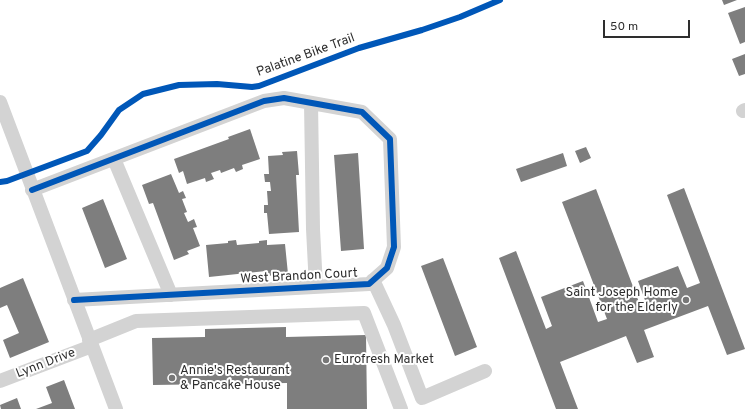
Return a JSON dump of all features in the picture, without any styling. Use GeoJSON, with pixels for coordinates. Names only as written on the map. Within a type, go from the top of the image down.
{"type":"FeatureCollection","features":[{"type":"Feature","properties":{"kind":"street","name":"West Brandon Court"},"geometry":{"type":"LineString","coordinates":[[32,190],[264,101],[284,98],[362,112],[390,139],[394,247],[387,268],[369,284],[74,300]]}},
{"type":"Feature","properties":{"kind":"street"},"geometry":{"type":"LineString","coordinates":[[0,102],[116,409]]}},
{"type":"Feature","properties":{"kind":"street"},"geometry":{"type":"LineString","coordinates":[[311,102],[313,229],[316,286]]}},
{"type":"Feature","properties":{"kind":"street"},"geometry":{"type":"LineString","coordinates":[[114,159],[171,295]]}},
{"type":"Feature","properties":{"kind":"street"},"geometry":{"type":"LineString","coordinates":[[374,280],[394,325],[422,398],[485,371]]}},
{"type":"Feature","properties":{"kind":"street","name":"Lynn Drive"},"geometry":{"type":"LineString","coordinates":[[0,382],[90,343],[136,320],[364,313],[401,409]]}},
{"type":"Feature","properties":{"kind":"building"},"geometry":{"type":"Polygon","coordinates":[[[722,0],[737,0],[724,5],[722,0]]]}},
{"type":"Feature","properties":{"kind":"building"},"geometry":{"type":"Polygon","coordinates":[[[745,7],[745,42],[740,44],[728,13],[745,7]]]}},
{"type":"Feature","properties":{"kind":"building"},"geometry":{"type":"Polygon","coordinates":[[[745,54],[745,74],[739,76],[732,59],[745,54]]]}},
{"type":"Feature","properties":{"kind":"building"},"geometry":{"type":"Polygon","coordinates":[[[250,129],[260,159],[242,165],[243,169],[236,172],[234,168],[221,173],[220,170],[211,173],[214,179],[206,182],[205,178],[187,184],[183,171],[179,173],[174,159],[229,139],[228,137],[250,129]]]}},
{"type":"Feature","properties":{"kind":"building"},"geometry":{"type":"Polygon","coordinates":[[[586,147],[591,158],[580,163],[575,151],[586,147]]]}},
{"type":"Feature","properties":{"kind":"building"},"geometry":{"type":"Polygon","coordinates":[[[297,151],[299,175],[296,175],[299,232],[269,234],[267,213],[264,213],[264,205],[268,205],[267,191],[271,191],[270,182],[265,182],[264,174],[269,174],[268,156],[283,155],[282,152],[297,151]]]}},
{"type":"Feature","properties":{"kind":"building"},"geometry":{"type":"Polygon","coordinates":[[[358,153],[364,249],[341,251],[334,155],[358,153]]]}},
{"type":"Feature","properties":{"kind":"building"},"geometry":{"type":"Polygon","coordinates":[[[563,153],[567,166],[521,182],[516,169],[563,153]]]}},
{"type":"Feature","properties":{"kind":"building"},"geometry":{"type":"Polygon","coordinates":[[[171,174],[179,193],[183,191],[186,198],[182,199],[187,212],[184,213],[188,222],[194,219],[197,227],[193,228],[200,246],[187,251],[189,254],[174,260],[153,203],[149,204],[142,185],[171,174]]]}},
{"type":"Feature","properties":{"kind":"building","name":"Saint Joseph Home for the Elderly"},"geometry":{"type":"Polygon","coordinates":[[[684,188],[745,349],[727,355],[708,306],[644,330],[654,357],[637,363],[626,336],[560,362],[578,409],[556,409],[499,258],[516,251],[546,329],[552,326],[541,297],[583,281],[598,322],[607,319],[562,202],[596,189],[640,305],[646,303],[638,281],[678,266],[687,288],[700,283],[667,195],[684,188]]]}},
{"type":"Feature","properties":{"kind":"building"},"geometry":{"type":"Polygon","coordinates":[[[103,199],[127,259],[105,268],[82,208],[103,199]]]}},
{"type":"Feature","properties":{"kind":"building"},"geometry":{"type":"Polygon","coordinates":[[[236,240],[237,245],[259,243],[259,241],[267,240],[267,245],[285,244],[288,274],[266,276],[266,271],[209,277],[206,245],[228,243],[228,241],[236,240]]]}},
{"type":"Feature","properties":{"kind":"building"},"geometry":{"type":"Polygon","coordinates":[[[443,258],[477,347],[455,356],[421,266],[443,258]]]}},
{"type":"Feature","properties":{"kind":"building"},"geometry":{"type":"Polygon","coordinates":[[[23,278],[49,342],[10,358],[3,340],[19,333],[7,305],[0,308],[0,288],[23,278]]]}},
{"type":"Feature","properties":{"kind":"building"},"geometry":{"type":"Polygon","coordinates":[[[286,327],[286,337],[366,335],[367,409],[287,409],[287,383],[153,385],[152,338],[205,337],[205,329],[286,327]]]}},
{"type":"Feature","properties":{"kind":"building"},"geometry":{"type":"Polygon","coordinates":[[[64,380],[75,409],[36,409],[52,403],[46,387],[64,380]]]}},
{"type":"Feature","properties":{"kind":"building"},"geometry":{"type":"Polygon","coordinates":[[[17,398],[21,409],[1,409],[0,405],[17,398]]]}},
{"type":"Feature","properties":{"kind":"cycle path","name":"Palatine Bike Trail"},"geometry":{"type":"LineString","coordinates":[[0,182],[7,181],[87,151],[119,110],[143,94],[179,85],[217,84],[252,87],[259,86],[359,48],[422,30],[460,17],[500,0]]}},
{"type":"Feature","properties":{"kind":"cycle path"},"geometry":{"type":"LineString","coordinates":[[32,190],[264,101],[284,98],[362,112],[390,139],[394,247],[387,268],[369,284],[74,300]]}},
{"type":"Feature","properties":{"kind":"place","name":"Saint Joseph Home for the Elderly"},"geometry":{"type":"Point","coordinates":[686,300]}},
{"type":"Feature","properties":{"kind":"place","name":"Eurofresh Market"},"geometry":{"type":"Point","coordinates":[326,360]}},
{"type":"Feature","properties":{"kind":"place","name":"Annie's Restaurant & Pancake House"},"geometry":{"type":"Point","coordinates":[172,378]}}]}
